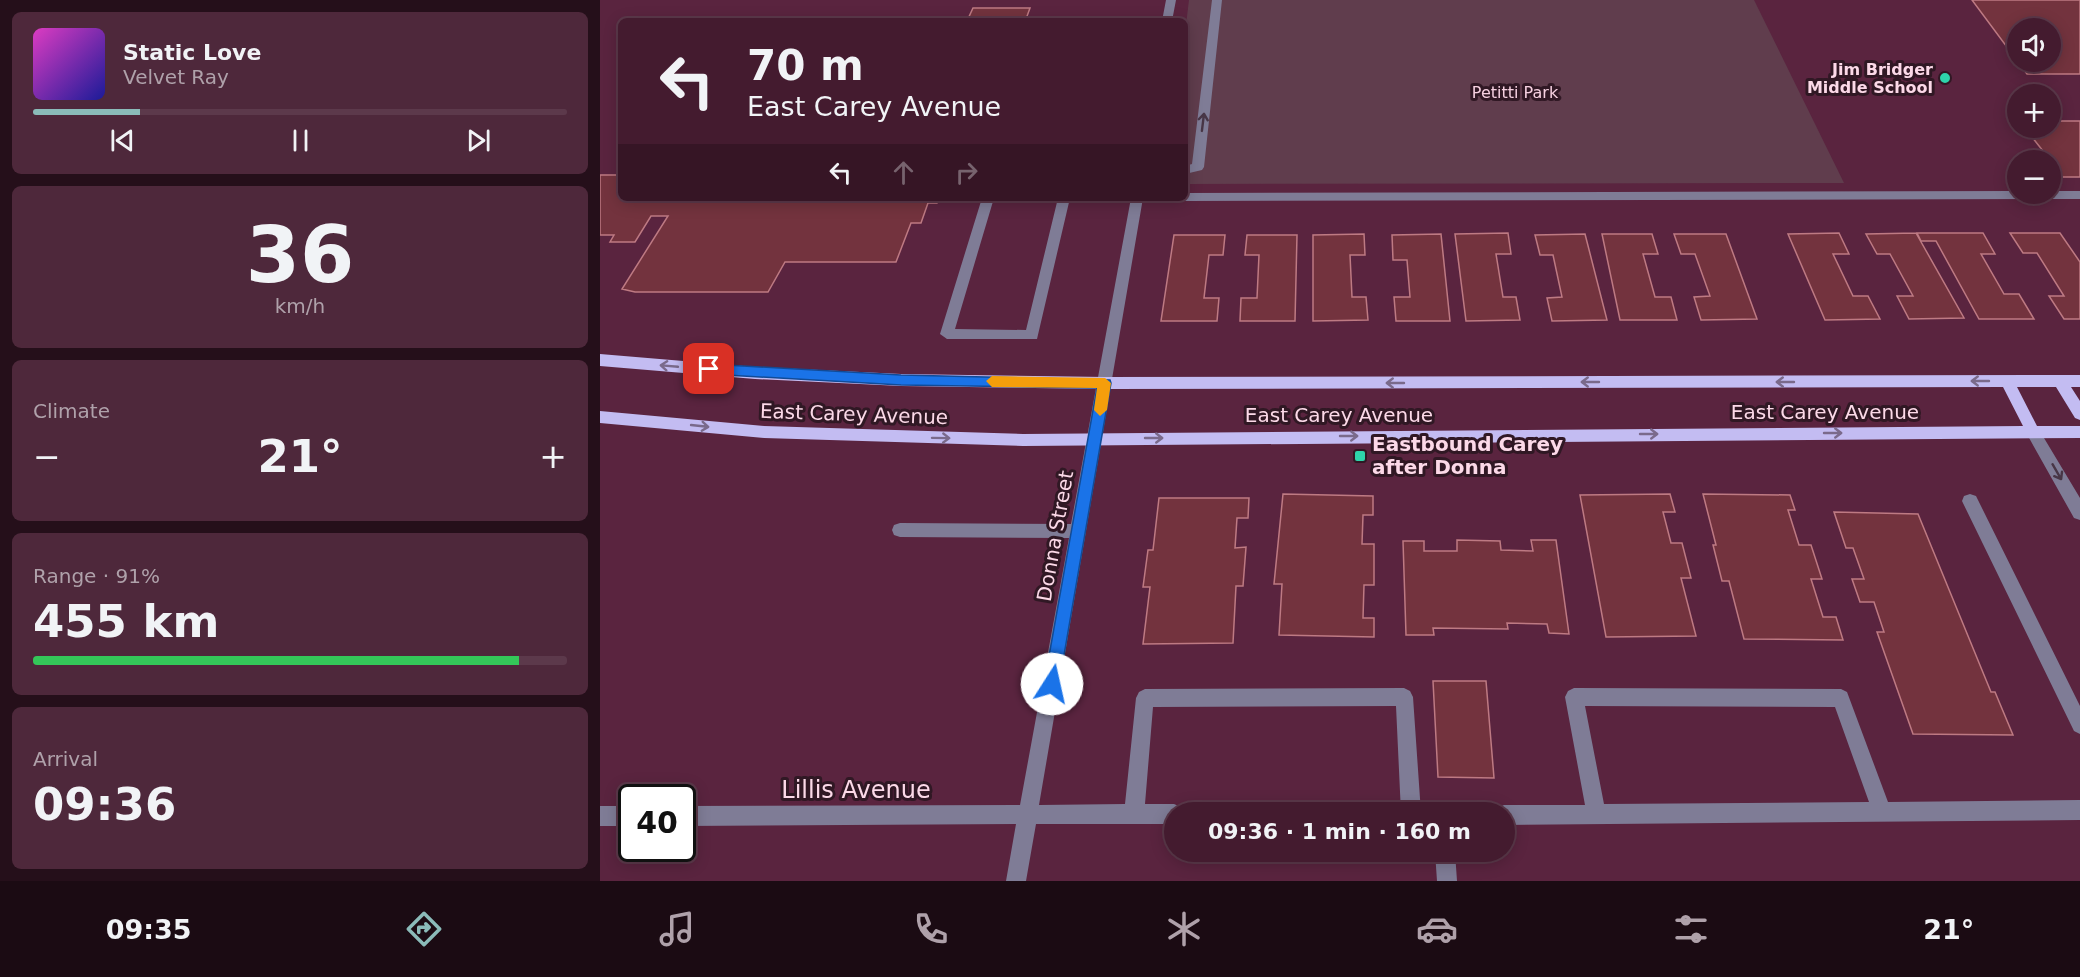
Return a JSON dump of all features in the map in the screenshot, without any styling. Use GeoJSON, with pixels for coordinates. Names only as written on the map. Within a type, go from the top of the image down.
{"type":"FeatureCollection","features":[{"type":"Feature","properties":{"kind":"main road","name":"East Carey Avenue"},"geometry":{"type":"LineString","coordinates":[[600,360],[755,373],[901,380],[1105,383],[2080,381]]}},
{"type":"Feature","properties":{"kind":"main road"},"geometry":{"type":"LineString","coordinates":[[2007,381],[2033,432]]}},
{"type":"Feature","properties":{"kind":"main road"},"geometry":{"type":"LineString","coordinates":[[2060,381],[2080,414]]}},
{"type":"Feature","properties":{"kind":"main road","name":"East Carey Avenue"},"geometry":{"type":"LineString","coordinates":[[600,417],[764,432],[1011,440],[2080,432]]}},
{"type":"Feature","properties":{"kind":"street"},"geometry":{"type":"LineString","coordinates":[[1168,18],[1171,0]]}},
{"type":"Feature","properties":{"kind":"street"},"geometry":{"type":"LineString","coordinates":[[1188,169],[1198,167],[1217,0]]}},
{"type":"Feature","properties":{"kind":"street"},"geometry":{"type":"LineString","coordinates":[[1188,197],[2080,195]]}},
{"type":"Feature","properties":{"kind":"street"},"geometry":{"type":"LineString","coordinates":[[987,201],[947,334],[1032,335],[1063,201]]}},
{"type":"Feature","properties":{"kind":"street","name":"Donna Street"},"geometry":{"type":"LineString","coordinates":[[1016,881],[1136,201]]}},
{"type":"Feature","properties":{"kind":"street"},"geometry":{"type":"LineString","coordinates":[[2033,432],[2080,513]]}},
{"type":"Feature","properties":{"kind":"street"},"geometry":{"type":"LineString","coordinates":[[1970,501],[2080,725]]}},
{"type":"Feature","properties":{"kind":"street"},"geometry":{"type":"LineString","coordinates":[[900,530],[1079,531]]}},
{"type":"Feature","properties":{"kind":"street"},"geometry":{"type":"LineString","coordinates":[[1134,814],[1145,698],[1404,697],[1410,802]]}},
{"type":"Feature","properties":{"kind":"street"},"geometry":{"type":"LineString","coordinates":[[1596,813],[1574,697],[1841,698],[1882,812]]}},
{"type":"Feature","properties":{"kind":"street"},"geometry":{"type":"LineString","coordinates":[[1515,815],[2080,810]]}},
{"type":"Feature","properties":{"kind":"street","name":"Lillis Avenue"},"geometry":{"type":"LineString","coordinates":[[696,816],[1164,814]]}},
{"type":"Feature","properties":{"kind":"street"},"geometry":{"type":"LineString","coordinates":[[600,816],[618,816]]}},
{"type":"Feature","properties":{"kind":"street"},"geometry":{"type":"LineString","coordinates":[[1446,862],[1447,881]]}},
{"type":"Feature","properties":{"kind":"green space","name":"Petitti Park"},"geometry":{"type":"Polygon","coordinates":[[[1189,0],[1754,0],[1844,183],[1188,184],[1187,18],[1189,0]]]}},
{"type":"Feature","properties":{"kind":"building"},"geometry":{"type":"Polygon","coordinates":[[[1972,0],[2080,0],[2080,74],[2027,74],[2026,72],[2061,72],[2061,18],[2007,18],[2007,47],[1972,0]]]}},
{"type":"Feature","properties":{"kind":"building"},"geometry":{"type":"Polygon","coordinates":[[[973,8],[1030,8],[1026,18],[968,18],[973,8]]]}},
{"type":"Feature","properties":{"kind":"building"},"geometry":{"type":"Polygon","coordinates":[[[2061,121],[2080,121],[2080,177],[2061,177],[2061,150],[2042,150],[2033,138],[2061,138],[2061,121]]]}},
{"type":"Feature","properties":{"kind":"building"},"geometry":{"type":"Polygon","coordinates":[[[600,175],[618,175],[618,201],[938,201],[928,203],[921,223],[911,223],[896,262],[785,262],[768,292],[635,292],[622,289],[668,216],[651,216],[635,242],[610,242],[614,235],[600,235],[600,175]]]}},
{"type":"Feature","properties":{"kind":"building"},"geometry":{"type":"Polygon","coordinates":[[[1508,233],[1511,254],[1496,254],[1503,297],[1516,297],[1520,320],[1466,321],[1455,234],[1508,233]]]}},
{"type":"Feature","properties":{"kind":"building"},"geometry":{"type":"Polygon","coordinates":[[[1839,233],[1849,254],[1833,254],[1853,296],[1868,296],[1880,319],[1825,320],[1788,234],[1839,233]]]}},
{"type":"Feature","properties":{"kind":"building"},"geometry":{"type":"Polygon","coordinates":[[[1916,233],[1964,318],[1909,319],[1897,296],[1913,296],[1890,254],[1877,254],[1866,234],[1916,233]]]}},
{"type":"Feature","properties":{"kind":"building"},"geometry":{"type":"Polygon","coordinates":[[[1917,233],[1983,233],[1995,254],[1981,254],[2004,294],[2019,294],[2034,319],[1979,319],[1936,241],[1921,241],[1917,233]]]}},
{"type":"Feature","properties":{"kind":"building"},"geometry":{"type":"Polygon","coordinates":[[[2010,233],[2060,233],[2080,262],[2080,319],[2064,319],[2049,296],[2064,296],[2037,253],[2023,253],[2010,233]]]}},
{"type":"Feature","properties":{"kind":"building"},"geometry":{"type":"Polygon","coordinates":[[[1364,234],[1365,255],[1350,255],[1352,297],[1366,297],[1368,320],[1313,321],[1313,235],[1364,234]]]}},
{"type":"Feature","properties":{"kind":"building"},"geometry":{"type":"Polygon","coordinates":[[[1441,234],[1450,321],[1396,321],[1394,297],[1410,297],[1407,260],[1393,260],[1392,235],[1441,234]]]}},
{"type":"Feature","properties":{"kind":"building"},"geometry":{"type":"Polygon","coordinates":[[[1585,234],[1607,320],[1552,321],[1547,298],[1562,297],[1553,255],[1540,255],[1535,235],[1585,234]]]}},
{"type":"Feature","properties":{"kind":"building"},"geometry":{"type":"Polygon","coordinates":[[[1602,234],[1652,234],[1658,254],[1643,254],[1655,297],[1671,297],[1677,320],[1620,320],[1602,234]]]}},
{"type":"Feature","properties":{"kind":"building"},"geometry":{"type":"Polygon","coordinates":[[[1674,234],[1726,234],[1757,319],[1701,320],[1694,297],[1710,296],[1695,254],[1681,254],[1674,234]]]}},
{"type":"Feature","properties":{"kind":"building"},"geometry":{"type":"Polygon","coordinates":[[[1174,235],[1225,235],[1223,255],[1209,255],[1204,298],[1219,298],[1217,321],[1161,321],[1174,235]]]}},
{"type":"Feature","properties":{"kind":"building"},"geometry":{"type":"Polygon","coordinates":[[[1247,235],[1297,235],[1295,321],[1240,321],[1241,298],[1257,298],[1259,255],[1245,255],[1247,235]]]}},
{"type":"Feature","properties":{"kind":"building"},"geometry":{"type":"Polygon","coordinates":[[[1283,494],[1373,496],[1373,515],[1363,515],[1362,544],[1374,544],[1374,585],[1364,585],[1363,618],[1374,618],[1374,637],[1279,635],[1282,584],[1274,584],[1283,494]]]}},
{"type":"Feature","properties":{"kind":"building"},"geometry":{"type":"Polygon","coordinates":[[[1670,494],[1675,512],[1663,512],[1671,543],[1682,543],[1691,578],[1681,578],[1696,636],[1606,637],[1580,495],[1670,494]]]}},
{"type":"Feature","properties":{"kind":"building"},"geometry":{"type":"Polygon","coordinates":[[[1703,494],[1790,495],[1795,510],[1788,510],[1799,545],[1811,545],[1822,579],[1811,579],[1823,617],[1836,617],[1843,640],[1744,639],[1729,581],[1722,581],[1713,545],[1716,545],[1703,494]]]}},
{"type":"Feature","properties":{"kind":"building"},"geometry":{"type":"Polygon","coordinates":[[[1159,498],[1249,498],[1248,518],[1237,518],[1235,548],[1246,547],[1243,586],[1236,586],[1233,643],[1143,644],[1150,587],[1143,587],[1148,550],[1153,550],[1159,498]]]}},
{"type":"Feature","properties":{"kind":"building"},"geometry":{"type":"Polygon","coordinates":[[[1834,512],[1918,514],[1991,692],[1995,692],[2013,735],[1913,734],[1877,632],[1884,632],[1874,602],[1860,602],[1852,579],[1864,579],[1853,548],[1846,548],[1834,512]]]}},
{"type":"Feature","properties":{"kind":"building"},"geometry":{"type":"Polygon","coordinates":[[[1457,540],[1500,541],[1501,550],[1533,551],[1531,540],[1556,540],[1569,634],[1549,633],[1547,624],[1507,623],[1508,629],[1433,628],[1434,635],[1406,635],[1403,541],[1424,541],[1424,551],[1457,551],[1457,540]]]}},
{"type":"Feature","properties":{"kind":"building"},"geometry":{"type":"Polygon","coordinates":[[[1433,681],[1486,681],[1494,778],[1438,777],[1433,681]]]}},
{"type":"Feature","properties":{"kind":"slow traffic"},"geometry":{"type":"LineString","coordinates":[[992,381],[1105,383],[1100,410]]}},
{"type":"Feature","properties":{"kind":"place","name":"Jim Bridger Middle School"},"geometry":{"type":"Point","coordinates":[1945,78]}},
{"type":"Feature","properties":{"kind":"place","name":"Eastbound Carey after Donna"},"geometry":{"type":"Point","coordinates":[1360,456]}},
{"type":"Feature","properties":{"kind":"route"},"geometry":{"type":"LineString","coordinates":[[709,369],[901,380],[1105,383],[1052,684]]}}]}
